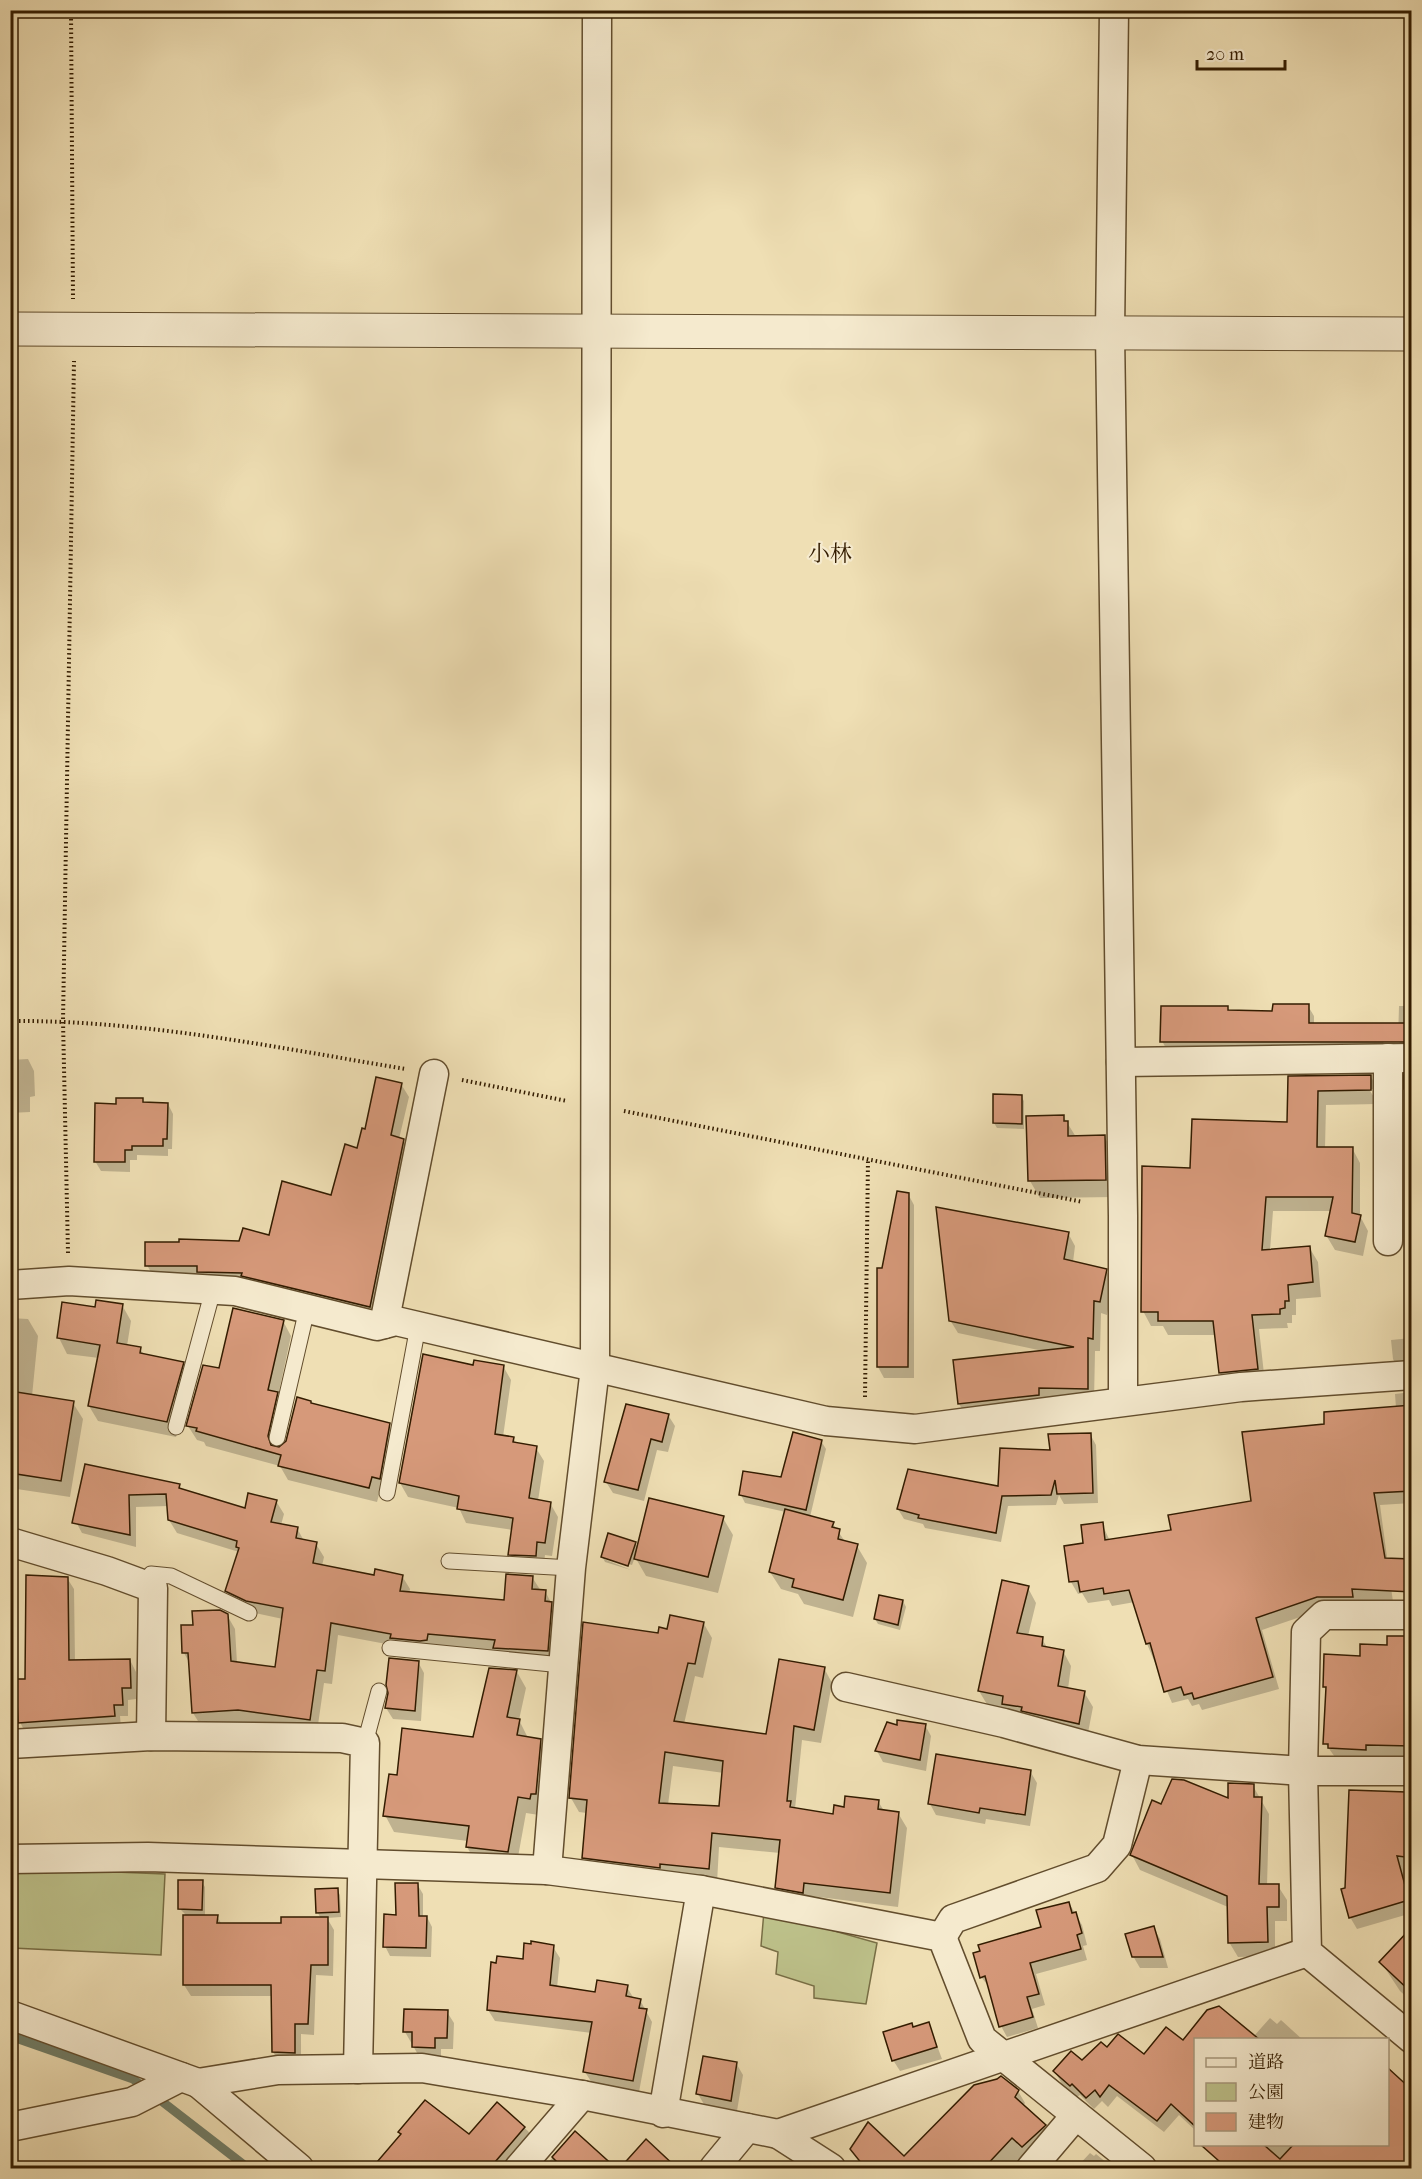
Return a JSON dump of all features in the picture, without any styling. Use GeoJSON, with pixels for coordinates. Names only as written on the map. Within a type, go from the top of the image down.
{"type":"FeatureCollection","features":[{"type":"Feature","properties":{"kind":"street"},"geometry":{"type":"LineString","coordinates":[[547,1870],[571,1568],[595,1368],[597,10]]}},
{"type":"Feature","properties":{"kind":"street"},"geometry":{"type":"LineString","coordinates":[[1114,10],[1110,333],[1121,1062],[1123,1400]]}},
{"type":"Feature","properties":{"kind":"street"},"geometry":{"type":"LineString","coordinates":[[10,329],[1412,333]]}},
{"type":"Feature","properties":{"kind":"street"},"geometry":{"type":"LineString","coordinates":[[1121,1062],[1400,1058],[1400,1160],[1388,1241]]}},
{"type":"Feature","properties":{"kind":"street"},"geometry":{"type":"LineString","coordinates":[[384,1324],[435,1074]]}},
{"type":"Feature","properties":{"kind":"street"},"geometry":{"type":"LineString","coordinates":[[10,1285],[69,1281],[235,1291],[376,1326],[396,1321],[826,1421],[915,1429],[1123,1400],[1241,1387],[1412,1375]]}},
{"type":"Feature","properties":{"kind":"street"},"geometry":{"type":"LineString","coordinates":[[10,1542],[153,1588],[151,1736]]}},
{"type":"Feature","properties":{"kind":"street"},"geometry":{"type":"LineString","coordinates":[[1412,1615],[1324,1615],[1306,1632],[1303,1771],[1307,1952],[1412,2039]]}},
{"type":"Feature","properties":{"kind":"street"},"geometry":{"type":"LineString","coordinates":[[846,1688],[1004,1723],[1138,1760],[1303,1771],[1412,1771]]}},
{"type":"Feature","properties":{"kind":"street"},"geometry":{"type":"LineString","coordinates":[[10,1744],[151,1736],[342,1738],[364,1743],[358,2069]]}},
{"type":"Feature","properties":{"kind":"street"},"geometry":{"type":"LineString","coordinates":[[942,1937],[953,1919],[1096,1868],[1117,1845],[1138,1760]]}},
{"type":"Feature","properties":{"kind":"street"},"geometry":{"type":"LineString","coordinates":[[10,1859],[148,1857],[547,1870],[701,1890],[942,1937]]}},
{"type":"Feature","properties":{"kind":"street"},"geometry":{"type":"LineString","coordinates":[[663,2113],[701,1890]]}},
{"type":"Feature","properties":{"kind":"street"},"geometry":{"type":"LineString","coordinates":[[942,1937],[982,2039],[1142,2169]]}},
{"type":"Feature","properties":{"kind":"street"},"geometry":{"type":"LineString","coordinates":[[778,2134],[1307,1952]]}},
{"type":"Feature","properties":{"kind":"street"},"geometry":{"type":"LineString","coordinates":[[10,2015],[189,2080],[299,2169]]}},
{"type":"Feature","properties":{"kind":"street"},"geometry":{"type":"LineString","coordinates":[[10,2127],[132,2102],[189,2080],[279,2070],[422,2068],[582,2095],[663,2113],[778,2134],[831,2169]]}},
{"type":"Feature","properties":{"kind":"street"},"geometry":{"type":"LineString","coordinates":[[519,2169],[582,2095]]}},
{"type":"Feature","properties":{"kind":"street"},"geometry":{"type":"LineString","coordinates":[[1031,2169],[1076,2115]]}},
{"type":"Feature","properties":{"kind":"street"},"geometry":{"type":"LineString","coordinates":[[714,2169],[747,2128]]}},
{"type":"Feature","properties":{"kind":"lane"},"geometry":{"type":"LineString","coordinates":[[176,1427],[213,1290]]}},
{"type":"Feature","properties":{"kind":"lane"},"geometry":{"type":"LineString","coordinates":[[277,1438],[307,1309]]}},
{"type":"Feature","properties":{"kind":"lane"},"geometry":{"type":"LineString","coordinates":[[387,1493],[418,1326]]}},
{"type":"Feature","properties":{"kind":"lane"},"geometry":{"type":"LineString","coordinates":[[448,1561],[571,1568]]}},
{"type":"Feature","properties":{"kind":"lane"},"geometry":{"type":"LineString","coordinates":[[144,1585],[151,1574],[171,1576],[249,1613]]}},
{"type":"Feature","properties":{"kind":"lane"},"geometry":{"type":"LineString","coordinates":[[390,1647],[562,1665]]}},
{"type":"Feature","properties":{"kind":"lane"},"geometry":{"type":"LineString","coordinates":[[364,1743],[379,1691]]}},
{"type":"Feature","properties":{"kind":"path"},"geometry":{"type":"LineString","coordinates":[[69,1281],[63,1021],[74,328],[72,10]]}},
{"type":"Feature","properties":{"kind":"path"},"geometry":{"type":"LineString","coordinates":[[10,1021],[99,1023],[291,1049],[435,1074],[1083,1202]]}},
{"type":"Feature","properties":{"kind":"path"},"geometry":{"type":"LineString","coordinates":[[864,1424],[868,1159]]}},
{"type":"Feature","properties":{"kind":"green space"},"geometry":{"type":"Polygon","coordinates":[[[16,1868],[165,1874],[161,1955],[12,1948],[16,1868]]]}},
{"type":"Feature","properties":{"kind":"green space"},"geometry":{"type":"Polygon","coordinates":[[[764,1911],[877,1943],[866,2004],[814,1998],[814,1986],[776,1974],[778,1952],[761,1946],[764,1911]]]}},
{"type":"Feature","properties":{"kind":"building"},"geometry":{"type":"Polygon","coordinates":[[[1273,1004],[1309,1004],[1309,1023],[1412,1023],[1412,1042],[1160,1042],[1161,1006],[1228,1006],[1228,1010],[1272,1011],[1273,1004]]]}},
{"type":"Feature","properties":{"kind":"building"},"geometry":{"type":"Polygon","coordinates":[[[1371,1075],[1371,1090],[1318,1091],[1317,1147],[1353,1147],[1352,1213],[1361,1215],[1355,1242],[1325,1236],[1333,1197],[1266,1197],[1262,1250],[1310,1246],[1313,1282],[1288,1285],[1289,1301],[1285,1301],[1285,1308],[1280,1309],[1280,1314],[1252,1315],[1258,1369],[1219,1373],[1213,1321],[1158,1321],[1158,1312],[1141,1312],[1142,1166],[1190,1168],[1192,1119],[1287,1122],[1288,1076],[1371,1075]]]}},
{"type":"Feature","properties":{"kind":"building"},"geometry":{"type":"Polygon","coordinates":[[[1404,1075],[1412,1075],[1412,1089],[1404,1089],[1404,1075]]]}},
{"type":"Feature","properties":{"kind":"building"},"geometry":{"type":"Polygon","coordinates":[[[376,1077],[402,1083],[391,1135],[404,1139],[370,1307],[241,1276],[242,1273],[197,1272],[197,1266],[145,1266],[145,1242],[179,1242],[179,1239],[239,1241],[243,1228],[269,1235],[282,1181],[331,1195],[345,1144],[357,1148],[362,1128],[365,1129],[376,1077]]]}},
{"type":"Feature","properties":{"kind":"building"},"geometry":{"type":"Polygon","coordinates":[[[993,1094],[1022,1095],[1022,1124],[993,1123],[993,1094]]]}},
{"type":"Feature","properties":{"kind":"building"},"geometry":{"type":"Polygon","coordinates":[[[116,1098],[143,1098],[143,1102],[168,1103],[167,1139],[163,1139],[163,1146],[132,1146],[132,1150],[125,1150],[125,1162],[94,1162],[95,1103],[116,1104],[116,1098]]]}},
{"type":"Feature","properties":{"kind":"building"},"geometry":{"type":"Polygon","coordinates":[[[1064,1115],[1064,1121],[1068,1121],[1068,1136],[1105,1135],[1106,1180],[1028,1181],[1026,1116],[1064,1115]]]}},
{"type":"Feature","properties":{"kind":"building"},"geometry":{"type":"Polygon","coordinates":[[[897,1191],[909,1193],[908,1367],[877,1367],[877,1268],[882,1268],[897,1191]]]}},
{"type":"Feature","properties":{"kind":"building"},"geometry":{"type":"Polygon","coordinates":[[[936,1207],[1069,1232],[1064,1259],[1107,1269],[1100,1302],[1094,1301],[1093,1339],[1088,1338],[1088,1389],[1039,1388],[1039,1395],[958,1404],[953,1360],[1074,1347],[949,1321],[936,1207]]]}},
{"type":"Feature","properties":{"kind":"building"},"geometry":{"type":"Polygon","coordinates":[[[96,1300],[123,1304],[117,1343],[141,1347],[140,1353],[184,1362],[167,1422],[88,1406],[100,1345],[57,1338],[62,1302],[95,1307],[96,1300]]]}},
{"type":"Feature","properties":{"kind":"building"},"geometry":{"type":"Polygon","coordinates":[[[233,1308],[284,1320],[268,1390],[278,1392],[268,1436],[271,1445],[279,1447],[286,1441],[297,1397],[311,1401],[311,1403],[390,1423],[380,1479],[372,1477],[369,1488],[278,1466],[281,1455],[196,1431],[197,1428],[186,1426],[203,1365],[219,1368],[233,1308]]]}},
{"type":"Feature","properties":{"kind":"building"},"geometry":{"type":"Polygon","coordinates":[[[423,1354],[473,1365],[474,1360],[504,1365],[495,1434],[514,1437],[513,1442],[537,1446],[529,1498],[551,1502],[545,1543],[537,1542],[536,1556],[508,1555],[513,1518],[457,1509],[459,1496],[399,1483],[423,1354]]]}},
{"type":"Feature","properties":{"kind":"building"},"geometry":{"type":"Polygon","coordinates":[[[10,1391],[74,1401],[61,1481],[10,1473],[10,1391]]]}},
{"type":"Feature","properties":{"kind":"building"},"geometry":{"type":"Polygon","coordinates":[[[626,1404],[669,1414],[662,1442],[651,1439],[638,1490],[604,1482],[626,1404]]]}},
{"type":"Feature","properties":{"kind":"building"},"geometry":{"type":"Polygon","coordinates":[[[1412,1405],[1412,1491],[1374,1493],[1385,1558],[1412,1559],[1412,1592],[1352,1589],[1353,1597],[1317,1597],[1256,1618],[1273,1677],[1194,1699],[1192,1693],[1184,1695],[1181,1687],[1164,1692],[1150,1643],[1146,1644],[1129,1590],[1104,1594],[1103,1588],[1080,1592],[1078,1581],[1069,1582],[1064,1546],[1083,1543],[1081,1525],[1103,1522],[1105,1540],[1171,1530],[1168,1515],[1251,1501],[1242,1432],[1324,1424],[1324,1412],[1412,1405]]]}},
{"type":"Feature","properties":{"kind":"building"},"geometry":{"type":"Polygon","coordinates":[[[793,1432],[822,1440],[806,1510],[739,1495],[743,1471],[781,1477],[793,1432]]]}},
{"type":"Feature","properties":{"kind":"building"},"geometry":{"type":"Polygon","coordinates":[[[1091,1433],[1093,1493],[1057,1494],[1055,1480],[1051,1495],[1002,1496],[996,1533],[918,1518],[919,1515],[897,1509],[908,1469],[998,1486],[1000,1448],[1050,1450],[1048,1434],[1091,1433]]]}},
{"type":"Feature","properties":{"kind":"building"},"geometry":{"type":"Polygon","coordinates":[[[85,1464],[180,1484],[179,1488],[245,1508],[248,1493],[277,1500],[271,1522],[298,1527],[296,1538],[317,1542],[313,1563],[374,1575],[375,1569],[403,1575],[400,1591],[504,1600],[506,1574],[533,1576],[532,1589],[546,1590],[545,1601],[552,1602],[548,1651],[493,1648],[495,1640],[428,1634],[427,1640],[420,1641],[390,1638],[391,1634],[331,1623],[325,1671],[317,1670],[310,1720],[238,1710],[192,1713],[188,1653],[182,1653],[181,1625],[193,1625],[192,1611],[220,1610],[228,1614],[231,1661],[275,1667],[283,1608],[246,1601],[225,1591],[239,1548],[236,1547],[237,1541],[168,1520],[166,1494],[129,1495],[130,1535],[72,1523],[85,1464]]]}},
{"type":"Feature","properties":{"kind":"building"},"geometry":{"type":"Polygon","coordinates":[[[649,1498],[724,1516],[708,1577],[634,1559],[649,1498]]]}},
{"type":"Feature","properties":{"kind":"building"},"geometry":{"type":"Polygon","coordinates":[[[785,1509],[834,1522],[832,1527],[840,1529],[838,1539],[858,1544],[843,1600],[792,1587],[794,1579],[769,1572],[785,1509]]]}},
{"type":"Feature","properties":{"kind":"building"},"geometry":{"type":"Polygon","coordinates":[[[608,1533],[636,1542],[628,1566],[601,1557],[608,1533]]]}},
{"type":"Feature","properties":{"kind":"building"},"geometry":{"type":"Polygon","coordinates":[[[26,1575],[68,1577],[69,1660],[130,1659],[131,1688],[122,1688],[123,1705],[114,1705],[115,1716],[18,1723],[16,1679],[25,1679],[26,1575]]]}},
{"type":"Feature","properties":{"kind":"building"},"geometry":{"type":"Polygon","coordinates":[[[1002,1580],[1029,1586],[1017,1633],[1043,1637],[1042,1646],[1064,1650],[1058,1686],[1085,1691],[1079,1724],[1021,1711],[1022,1707],[1002,1704],[1003,1696],[978,1691],[1002,1580]]]}},
{"type":"Feature","properties":{"kind":"building"},"geometry":{"type":"Polygon","coordinates":[[[879,1595],[903,1600],[898,1625],[874,1619],[879,1595]]]}},
{"type":"Feature","properties":{"kind":"building"},"geometry":{"type":"Polygon","coordinates":[[[670,1615],[704,1622],[695,1664],[688,1663],[674,1721],[766,1734],[779,1659],[825,1667],[814,1730],[794,1726],[787,1801],[791,1801],[790,1807],[833,1814],[834,1805],[844,1807],[845,1796],[879,1800],[878,1809],[899,1812],[890,1893],[804,1883],[803,1893],[775,1888],[780,1840],[712,1833],[709,1869],[660,1864],[660,1868],[582,1858],[587,1800],[569,1798],[583,1622],[658,1633],[659,1627],[667,1629],[670,1615]],[[665,1752],[659,1803],[719,1806],[723,1761],[665,1752]]]}},
{"type":"Feature","properties":{"kind":"building"},"geometry":{"type":"Polygon","coordinates":[[[1387,1636],[1412,1636],[1412,1746],[1366,1745],[1366,1750],[1328,1748],[1328,1744],[1323,1744],[1326,1687],[1323,1687],[1324,1654],[1360,1656],[1360,1644],[1387,1645],[1387,1636]]]}},
{"type":"Feature","properties":{"kind":"building"},"geometry":{"type":"Polygon","coordinates":[[[389,1658],[419,1661],[415,1711],[385,1708],[389,1658]]]}},
{"type":"Feature","properties":{"kind":"building"},"geometry":{"type":"Polygon","coordinates":[[[489,1668],[517,1670],[507,1717],[520,1719],[517,1735],[541,1739],[536,1794],[531,1794],[530,1799],[518,1797],[508,1852],[466,1847],[469,1826],[383,1816],[389,1774],[397,1775],[402,1728],[473,1737],[489,1668]]]}},
{"type":"Feature","properties":{"kind":"building"},"geometry":{"type":"Polygon","coordinates":[[[897,1720],[926,1724],[920,1760],[875,1751],[887,1722],[897,1725],[897,1720]]]}},
{"type":"Feature","properties":{"kind":"building"},"geometry":{"type":"Polygon","coordinates":[[[936,1754],[1031,1770],[1025,1815],[980,1808],[979,1813],[928,1804],[936,1754]]]}},
{"type":"Feature","properties":{"kind":"building"},"geometry":{"type":"Polygon","coordinates":[[[1172,1779],[1184,1780],[1228,1798],[1228,1783],[1254,1784],[1254,1797],[1262,1797],[1259,1884],[1279,1884],[1279,1907],[1267,1907],[1268,1942],[1228,1943],[1227,1896],[1130,1855],[1152,1800],[1161,1804],[1172,1779]]]}},
{"type":"Feature","properties":{"kind":"building"},"geometry":{"type":"Polygon","coordinates":[[[1349,1790],[1406,1792],[1405,1857],[1397,1856],[1409,1900],[1349,1918],[1341,1889],[1345,1888],[1349,1790]]]}},
{"type":"Feature","properties":{"kind":"building"},"geometry":{"type":"Polygon","coordinates":[[[178,1880],[203,1880],[202,1910],[178,1909],[178,1880]]]}},
{"type":"Feature","properties":{"kind":"building"},"geometry":{"type":"Polygon","coordinates":[[[395,1883],[418,1883],[419,1916],[427,1916],[426,1948],[383,1947],[384,1914],[396,1915],[395,1883]]]}},
{"type":"Feature","properties":{"kind":"building"},"geometry":{"type":"Polygon","coordinates":[[[338,1888],[339,1912],[316,1913],[315,1889],[338,1888]]]}},
{"type":"Feature","properties":{"kind":"building"},"geometry":{"type":"Polygon","coordinates":[[[1069,1902],[1072,1913],[1076,1912],[1082,1933],[1077,1935],[1081,1949],[1030,1963],[1039,1994],[1027,1997],[1033,2017],[999,2027],[985,1976],[980,1978],[973,1953],[980,1951],[978,1945],[1041,1927],[1036,1910],[1069,1902]]]}},
{"type":"Feature","properties":{"kind":"building"},"geometry":{"type":"Polygon","coordinates":[[[183,1915],[218,1915],[217,1923],[281,1923],[281,1917],[328,1917],[328,1965],[311,1965],[308,2024],[295,2024],[295,2053],[272,2052],[271,1985],[183,1985],[183,1915]]]}},
{"type":"Feature","properties":{"kind":"building"},"geometry":{"type":"Polygon","coordinates":[[[1154,1926],[1163,1957],[1132,1957],[1125,1934],[1154,1926]]]}},
{"type":"Feature","properties":{"kind":"building"},"geometry":{"type":"Polygon","coordinates":[[[1412,1927],[1412,1993],[1379,1962],[1412,1927]]]}},
{"type":"Feature","properties":{"kind":"building"},"geometry":{"type":"Polygon","coordinates":[[[531,1941],[554,1945],[550,1985],[595,1992],[597,1980],[628,1985],[626,1996],[641,1999],[639,2008],[647,2009],[633,2081],[583,2072],[592,2022],[487,2010],[491,1962],[496,1963],[497,1956],[523,1959],[524,1943],[531,1944],[531,1941]]]}},
{"type":"Feature","properties":{"kind":"building"},"geometry":{"type":"Polygon","coordinates":[[[1219,2006],[1258,2038],[1194,2038],[1194,2125],[1171,2104],[1157,2121],[1109,2085],[1100,2097],[1095,2090],[1086,2098],[1072,2084],[1070,2086],[1053,2071],[1071,2051],[1082,2060],[1101,2042],[1107,2047],[1118,2034],[1144,2054],[1166,2027],[1183,2040],[1207,2010],[1219,2006]]]}},
{"type":"Feature","properties":{"kind":"building"},"geometry":{"type":"Polygon","coordinates":[[[404,2009],[448,2010],[447,2038],[435,2038],[435,2048],[412,2047],[412,2032],[403,2032],[404,2009]]]}},
{"type":"Feature","properties":{"kind":"building"},"geometry":{"type":"Polygon","coordinates":[[[929,2022],[937,2047],[892,2061],[883,2032],[912,2023],[913,2027],[929,2022]]]}},
{"type":"Feature","properties":{"kind":"building"},"geometry":{"type":"Polygon","coordinates":[[[703,2056],[737,2062],[731,2101],[696,2094],[703,2056]]]}},
{"type":"Feature","properties":{"kind":"building"},"geometry":{"type":"Polygon","coordinates":[[[1389,2069],[1412,2090],[1412,2169],[1228,2169],[1202,2146],[1265,2146],[1280,2159],[1292,2146],[1389,2146],[1389,2069]]]}},
{"type":"Feature","properties":{"kind":"building"},"geometry":{"type":"Polygon","coordinates":[[[1001,2076],[1019,2090],[1015,2097],[1046,2125],[1022,2147],[1012,2138],[983,2169],[866,2169],[850,2149],[868,2122],[904,2156],[974,2085],[1001,2076]]]}},
{"type":"Feature","properties":{"kind":"building"},"geometry":{"type":"Polygon","coordinates":[[[425,2100],[469,2134],[497,2102],[525,2127],[489,2169],[371,2169],[401,2134],[398,2132],[425,2100]]]}},
{"type":"Feature","properties":{"kind":"building"},"geometry":{"type":"Polygon","coordinates":[[[575,2131],[617,2169],[564,2169],[552,2157],[575,2131]]]}},
{"type":"Feature","properties":{"kind":"building"},"geometry":{"type":"Polygon","coordinates":[[[646,2139],[678,2169],[619,2169],[646,2139]]]}},
{"type":"Feature","properties":{"kind":"waterway"},"geometry":{"type":"LineString","coordinates":[[10,2036],[133,2079],[248,2168]]}},
{"type":"Feature","properties":{"kind":"district","name":"小林"},"geometry":{"type":"Point","coordinates":[830,553]}}]}
